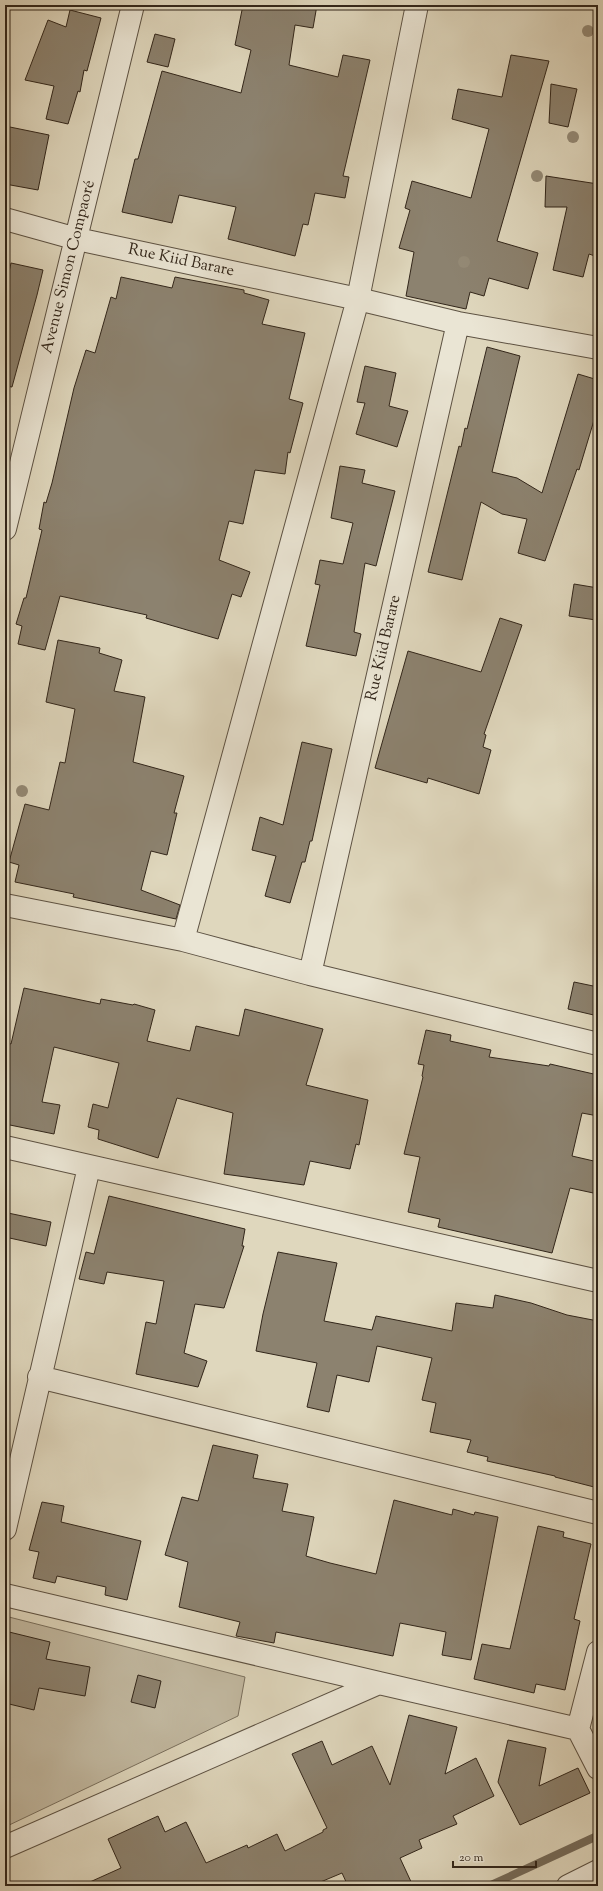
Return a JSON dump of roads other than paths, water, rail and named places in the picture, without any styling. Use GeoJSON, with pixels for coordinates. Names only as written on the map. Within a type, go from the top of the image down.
{"type":"FeatureCollection","features":[{"type":"Feature","properties":{"kind":"street","name":"Avenue Simon Compaoré"},"geometry":{"type":"LineString","coordinates":[[5,530],[133,5]]}},
{"type":"Feature","properties":{"kind":"street"},"geometry":{"type":"LineString","coordinates":[[184,940],[358,299],[417,5]]}},
{"type":"Feature","properties":{"kind":"street","name":"Rue Kiid Barare"},"geometry":{"type":"LineString","coordinates":[[5,219],[77,239],[358,299],[458,323],[598,348]]}},
{"type":"Feature","properties":{"kind":"street","name":"Rue Kiid Barare"},"geometry":{"type":"LineString","coordinates":[[310,974],[458,323]]}},
{"type":"Feature","properties":{"kind":"street"},"geometry":{"type":"LineString","coordinates":[[5,905],[184,940],[310,974],[598,1044]]}},
{"type":"Feature","properties":{"kind":"street"},"geometry":{"type":"LineString","coordinates":[[5,1147],[598,1281]]}},
{"type":"Feature","properties":{"kind":"street"},"geometry":{"type":"LineString","coordinates":[[5,1529],[89,1167]]}},
{"type":"Feature","properties":{"kind":"street"},"geometry":{"type":"LineString","coordinates":[[40,1377],[598,1513]]}},
{"type":"Feature","properties":{"kind":"street"},"geometry":{"type":"LineString","coordinates":[[5,1595],[578,1729]]}},
{"type":"Feature","properties":{"kind":"street"},"geometry":{"type":"LineString","coordinates":[[598,1652],[578,1729],[598,1768]]}},
{"type":"Feature","properties":{"kind":"street"},"geometry":{"type":"LineString","coordinates":[[5,1847],[379,1683]]}},
{"type":"Feature","properties":{"kind":"street"},"geometry":{"type":"LineString","coordinates":[[568,1886],[598,1872]]}},
{"type":"Feature","properties":{"kind":"waterway"},"geometry":{"type":"LineString","coordinates":[[489,1886],[595,1837]]}}]}
